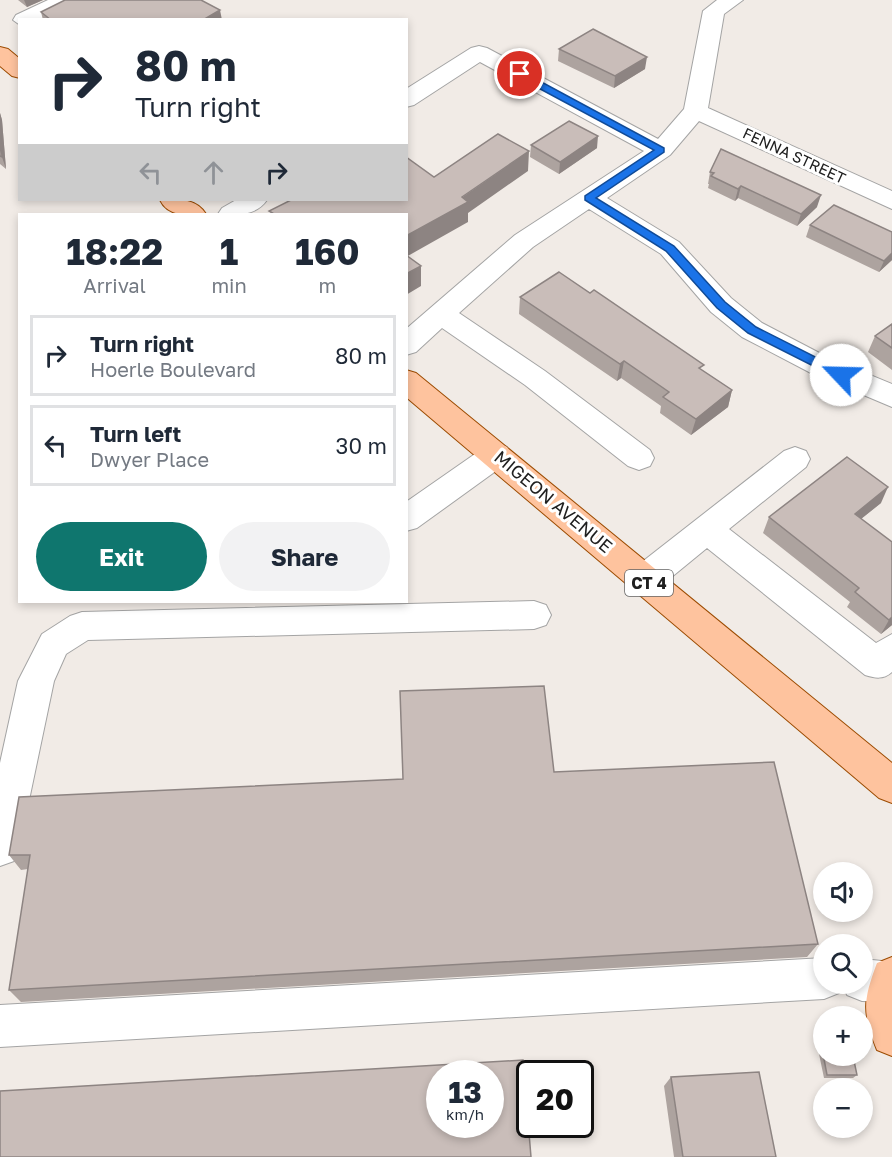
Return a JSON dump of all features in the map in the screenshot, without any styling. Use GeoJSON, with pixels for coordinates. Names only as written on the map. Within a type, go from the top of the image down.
{"type":"FeatureCollection","features":[{"type":"Feature","properties":{"kind":"main road"},"geometry":{"type":"LineString","coordinates":[[0,54],[18,69]]}},
{"type":"Feature","properties":{"kind":"main road"},"geometry":{"type":"LineString","coordinates":[[174,201],[192,213]]}},
{"type":"Feature","properties":{"kind":"main road","name":"MIGEON AVENUE"},"geometry":{"type":"LineString","coordinates":[[408,382],[892,786]]}},
{"type":"Feature","properties":{"kind":"main road"},"geometry":{"type":"LineString","coordinates":[[882,980],[892,1035]]}},
{"type":"Feature","properties":{"kind":"street"},"geometry":{"type":"LineString","coordinates":[[28,18],[65,0]]}},
{"type":"Feature","properties":{"kind":"street"},"geometry":{"type":"LineString","coordinates":[[408,343],[524,241],[661,150],[696,111],[714,11],[732,0]]}},
{"type":"Feature","properties":{"kind":"street"},"geometry":{"type":"LineString","coordinates":[[408,99],[479,53],[661,150]]}},
{"type":"Feature","properties":{"kind":"street","name":"FENNA STREET"},"geometry":{"type":"LineString","coordinates":[[696,111],[892,201]]}},
{"type":"Feature","properties":{"kind":"street"},"geometry":{"type":"LineString","coordinates":[[589,198],[670,248],[721,305],[752,330],[819,365],[892,396]]}},
{"type":"Feature","properties":{"kind":"street"},"geometry":{"type":"LineString","coordinates":[[233,213],[252,201]]}},
{"type":"Feature","properties":{"kind":"street"},"geometry":{"type":"LineString","coordinates":[[441,314],[535,378],[639,458]]}},
{"type":"Feature","properties":{"kind":"street"},"geometry":{"type":"LineString","coordinates":[[408,518],[496,455]]}},
{"type":"Feature","properties":{"kind":"street"},"geometry":{"type":"LineString","coordinates":[[645,579],[795,459]]}},
{"type":"Feature","properties":{"kind":"street"},"geometry":{"type":"LineString","coordinates":[[707,530],[877,664],[892,649]]}},
{"type":"Feature","properties":{"kind":"street"},"geometry":{"type":"LineString","coordinates":[[0,848],[36,681],[54,644],[82,626],[320,611],[534,615]]}},
{"type":"Feature","properties":{"kind":"street"},"geometry":{"type":"LineString","coordinates":[[0,1026],[813,979]]}},
{"type":"Feature","properties":{"kind":"building"},"geometry":{"type":"Polygon","coordinates":[[[65,0],[201,0],[220,10],[206,18],[48,18],[41,12],[65,0]]]}},
{"type":"Feature","properties":{"kind":"building"},"geometry":{"type":"Polygon","coordinates":[[[593,29],[647,57],[615,76],[559,49],[593,29]]]}},
{"type":"Feature","properties":{"kind":"building"},"geometry":{"type":"Polygon","coordinates":[[[569,121],[598,136],[560,162],[531,145],[569,121]]]}},
{"type":"Feature","properties":{"kind":"building"},"geometry":{"type":"Polygon","coordinates":[[[0,131],[2,157],[0,156],[0,131]]]}},
{"type":"Feature","properties":{"kind":"building"},"geometry":{"type":"Polygon","coordinates":[[[498,134],[529,151],[462,197],[468,202],[408,235],[408,213],[272,213],[269,211],[289,201],[408,201],[408,158],[434,177],[498,134]]]}},
{"type":"Feature","properties":{"kind":"building"},"geometry":{"type":"Polygon","coordinates":[[[721,149],[821,195],[801,214],[741,186],[738,189],[711,176],[714,173],[710,172],[721,149]]]}},
{"type":"Feature","properties":{"kind":"building"},"geometry":{"type":"Polygon","coordinates":[[[834,205],[892,232],[892,253],[884,261],[810,225],[834,205]]]}},
{"type":"Feature","properties":{"kind":"building"},"geometry":{"type":"Polygon","coordinates":[[[408,256],[421,266],[408,273],[408,256]]]}},
{"type":"Feature","properties":{"kind":"building"},"geometry":{"type":"Polygon","coordinates":[[[559,272],[590,293],[594,290],[704,365],[699,368],[732,390],[696,419],[663,397],[669,392],[624,361],[620,364],[520,297],[559,272]]]}},
{"type":"Feature","properties":{"kind":"building"},"geometry":{"type":"Polygon","coordinates":[[[892,324],[892,348],[875,336],[892,324]]]}},
{"type":"Feature","properties":{"kind":"building"},"geometry":{"type":"Polygon","coordinates":[[[847,457],[888,487],[855,514],[892,542],[892,617],[889,620],[855,592],[859,588],[769,517],[847,457]]]}},
{"type":"Feature","properties":{"kind":"building"},"geometry":{"type":"Polygon","coordinates":[[[544,686],[554,772],[774,762],[816,934],[813,934],[813,944],[9,990],[30,855],[9,855],[19,797],[403,779],[400,691],[544,686]]]}},
{"type":"Feature","properties":{"kind":"building"},"geometry":{"type":"Polygon","coordinates":[[[516,1060],[516,1138],[529,1138],[531,1157],[0,1157],[0,1091],[426,1066],[426,1138],[504,1138],[504,1061],[516,1060]]]}},
{"type":"Feature","properties":{"kind":"building"},"geometry":{"type":"Polygon","coordinates":[[[825,1066],[855,1066],[857,1075],[827,1075],[825,1066]]]}},
{"type":"Feature","properties":{"kind":"building"},"geometry":{"type":"Polygon","coordinates":[[[759,1072],[776,1157],[683,1157],[671,1077],[759,1072]]]}},
{"type":"Feature","properties":{"kind":"route"},"geometry":{"type":"LineString","coordinates":[[520,74],[661,150],[589,198],[670,248],[698,276],[721,305],[752,330],[841,375]]}}]}
